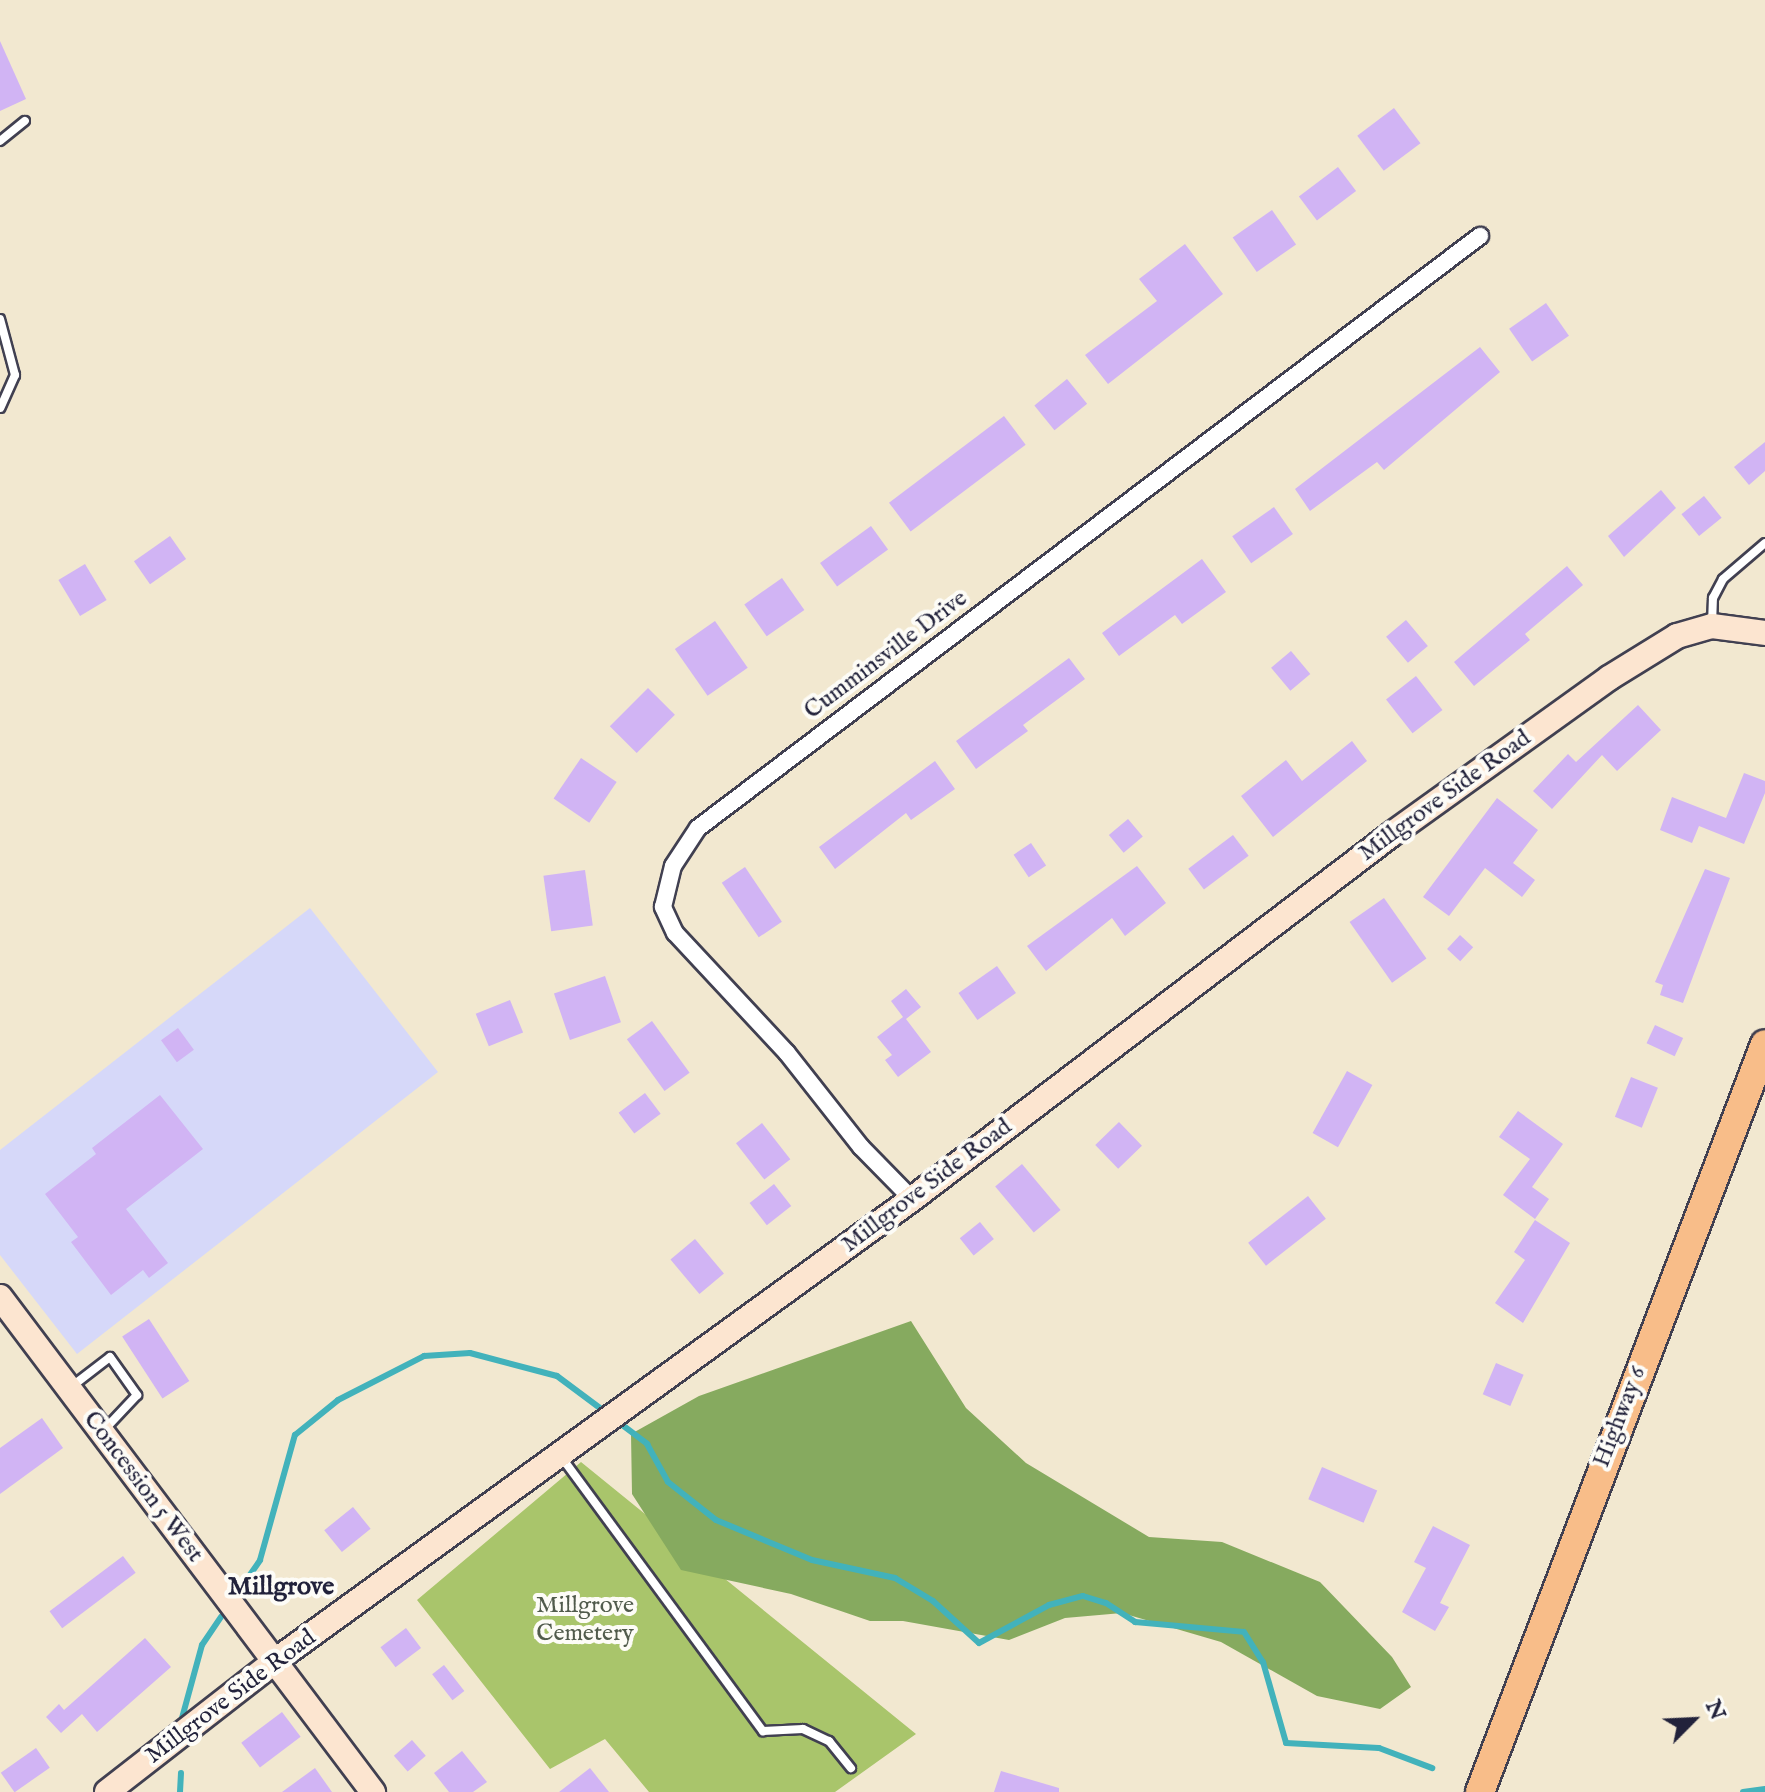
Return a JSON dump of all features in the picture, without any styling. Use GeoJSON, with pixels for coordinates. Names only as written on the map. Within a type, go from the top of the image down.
{"type":"FeatureCollection","features":[{"type":"Feature","properties":{"kind":"highway","name":"Highway 6"},"geometry":{"type":"LineString","coordinates":[[1480,1792],[1765,1044]]}},
{"type":"Feature","properties":{"kind":"main road","name":"Millgrove Side Road"},"geometry":{"type":"LineString","coordinates":[[107,1792],[275,1661],[912,1199],[1392,834],[1609,678],[1677,636],[1712,626],[1765,633]]}},
{"type":"Feature","properties":{"kind":"main road","name":"Concession 5 West"},"geometry":{"type":"LineString","coordinates":[[0,1297],[373,1792]]}},
{"type":"Feature","properties":{"kind":"street","name":"Cumminsville Drive"},"geometry":{"type":"LineString","coordinates":[[912,1199],[861,1147],[787,1053],[675,933],[663,907],[673,866],[698,828],[1480,236]]}},
{"type":"Feature","properties":{"kind":"lane"},"geometry":{"type":"LineString","coordinates":[[0,141],[25,121]]}},
{"type":"Feature","properties":{"kind":"lane"},"geometry":{"type":"LineString","coordinates":[[0,319],[15,375],[0,408]]}},
{"type":"Feature","properties":{"kind":"lane"},"geometry":{"type":"LineString","coordinates":[[1712,626],[1713,598],[1723,579],[1765,543]]}},
{"type":"Feature","properties":{"kind":"lane"},"geometry":{"type":"LineString","coordinates":[[69,1388],[110,1357],[137,1395],[102,1432]]}},
{"type":"Feature","properties":{"kind":"lane"},"geometry":{"type":"LineString","coordinates":[[560,1455],[763,1731],[803,1729],[829,1741],[851,1768]]}},
{"type":"Feature","properties":{"kind":"shaded area"},"geometry":{"type":"Polygon","coordinates":[[[310,908],[438,1072],[77,1354],[0,1255],[0,1150],[310,908]]]}},
{"type":"Feature","properties":{"kind":"green space"},"geometry":{"type":"Polygon","coordinates":[[[911,1321],[966,1408],[1026,1463],[1149,1537],[1222,1542],[1320,1582],[1392,1657],[1411,1687],[1380,1709],[1317,1696],[1221,1642],[1122,1613],[1065,1618],[1009,1640],[903,1621],[870,1621],[791,1594],[681,1570],[632,1494],[631,1434],[699,1396],[911,1321]]]}},
{"type":"Feature","properties":{"kind":"green space","name":"Millgrove Cemetery"},"geometry":{"type":"Polygon","coordinates":[[[581,1462],[916,1734],[835,1792],[649,1792],[605,1739],[550,1769],[417,1600],[581,1462]]]}},
{"type":"Feature","properties":{"kind":"building"},"geometry":{"type":"Polygon","coordinates":[[[0,41],[26,99],[0,111],[0,41]]]}},
{"type":"Feature","properties":{"kind":"building"},"geometry":{"type":"Polygon","coordinates":[[[1394,108],[1420,143],[1384,171],[1357,136],[1394,108]]]}},
{"type":"Feature","properties":{"kind":"building"},"geometry":{"type":"Polygon","coordinates":[[[1338,167],[1356,191],[1317,220],[1299,196],[1338,167]]]}},
{"type":"Feature","properties":{"kind":"building"},"geometry":{"type":"Polygon","coordinates":[[[1272,210],[1296,244],[1257,272],[1233,238],[1272,210]]]}},
{"type":"Feature","properties":{"kind":"building"},"geometry":{"type":"Polygon","coordinates":[[[1185,244],[1223,294],[1108,384],[1085,355],[1157,301],[1139,279],[1185,244]]]}},
{"type":"Feature","properties":{"kind":"building"},"geometry":{"type":"Polygon","coordinates":[[[1546,303],[1569,336],[1532,362],[1509,329],[1546,303]]]}},
{"type":"Feature","properties":{"kind":"building"},"geometry":{"type":"Polygon","coordinates":[[[1480,347],[1500,372],[1384,470],[1377,462],[1310,511],[1295,489],[1480,347]]]}},
{"type":"Feature","properties":{"kind":"building"},"geometry":{"type":"Polygon","coordinates":[[[1067,379],[1087,404],[1054,430],[1034,405],[1067,379]]]}},
{"type":"Feature","properties":{"kind":"building"},"geometry":{"type":"Polygon","coordinates":[[[1004,416],[1026,445],[911,531],[889,503],[1004,416]]]}},
{"type":"Feature","properties":{"kind":"building"},"geometry":{"type":"Polygon","coordinates":[[[1765,442],[1765,471],[1749,485],[1734,467],[1765,442]]]}},
{"type":"Feature","properties":{"kind":"building"},"geometry":{"type":"Polygon","coordinates":[[[1661,490],[1676,508],[1624,557],[1608,536],[1661,490]]]}},
{"type":"Feature","properties":{"kind":"building"},"geometry":{"type":"Polygon","coordinates":[[[1704,496],[1722,518],[1699,536],[1681,514],[1704,496]]]}},
{"type":"Feature","properties":{"kind":"building"},"geometry":{"type":"Polygon","coordinates":[[[1274,507],[1293,534],[1251,563],[1232,536],[1274,507]]]}},
{"type":"Feature","properties":{"kind":"building"},"geometry":{"type":"Polygon","coordinates":[[[871,526],[888,549],[837,586],[820,563],[871,526]]]}},
{"type":"Feature","properties":{"kind":"building"},"geometry":{"type":"Polygon","coordinates":[[[170,536],[186,559],[150,584],[134,561],[170,536]]]}},
{"type":"Feature","properties":{"kind":"building"},"geometry":{"type":"Polygon","coordinates":[[[1202,559],[1226,592],[1182,624],[1175,615],[1119,656],[1102,633],[1202,559]]]}},
{"type":"Feature","properties":{"kind":"building"},"geometry":{"type":"Polygon","coordinates":[[[85,564],[107,600],[80,616],[58,580],[85,564]]]}},
{"type":"Feature","properties":{"kind":"building"},"geometry":{"type":"Polygon","coordinates":[[[1567,566],[1583,585],[1525,634],[1530,640],[1474,686],[1454,662],[1567,566]]]}},
{"type":"Feature","properties":{"kind":"building"},"geometry":{"type":"Polygon","coordinates":[[[782,578],[804,610],[767,636],[744,604],[782,578]]]}},
{"type":"Feature","properties":{"kind":"building"},"geometry":{"type":"Polygon","coordinates":[[[1406,620],[1428,646],[1408,663],[1386,637],[1406,620]]]}},
{"type":"Feature","properties":{"kind":"building"},"geometry":{"type":"Polygon","coordinates":[[[715,621],[748,668],[708,696],[675,649],[715,621]]]}},
{"type":"Feature","properties":{"kind":"building"},"geometry":{"type":"Polygon","coordinates":[[[1291,651],[1310,674],[1290,691],[1271,668],[1291,651]]]}},
{"type":"Feature","properties":{"kind":"building"},"geometry":{"type":"Polygon","coordinates":[[[1069,658],[1085,679],[1023,725],[1028,731],[976,769],[956,741],[1069,658]]]}},
{"type":"Feature","properties":{"kind":"building"},"geometry":{"type":"Polygon","coordinates":[[[1416,676],[1442,710],[1413,733],[1386,699],[1416,676]]]}},
{"type":"Feature","properties":{"kind":"building"},"geometry":{"type":"Polygon","coordinates":[[[648,688],[675,715],[637,753],[610,726],[648,688]]]}},
{"type":"Feature","properties":{"kind":"building"},"geometry":{"type":"Polygon","coordinates":[[[1638,705],[1661,730],[1617,771],[1602,755],[1552,809],[1533,791],[1568,754],[1576,762],[1638,705]]]}},
{"type":"Feature","properties":{"kind":"building"},"geometry":{"type":"Polygon","coordinates":[[[1352,741],[1367,761],[1273,837],[1241,796],[1286,760],[1302,781],[1352,741]]]}},
{"type":"Feature","properties":{"kind":"building"},"geometry":{"type":"Polygon","coordinates":[[[581,758],[617,782],[589,823],[554,799],[581,758]]]}},
{"type":"Feature","properties":{"kind":"building"},"geometry":{"type":"Polygon","coordinates":[[[935,761],[955,789],[911,820],[906,813],[835,869],[819,847],[935,761]]]}},
{"type":"Feature","properties":{"kind":"building"},"geometry":{"type":"Polygon","coordinates":[[[1744,773],[1765,781],[1765,793],[1744,844],[1699,826],[1692,843],[1660,830],[1672,797],[1726,818],[1744,773]]]}},
{"type":"Feature","properties":{"kind":"building"},"geometry":{"type":"Polygon","coordinates":[[[1497,798],[1538,830],[1513,863],[1535,880],[1522,897],[1485,868],[1449,916],[1423,897],[1497,798]]]}},
{"type":"Feature","properties":{"kind":"building"},"geometry":{"type":"Polygon","coordinates":[[[1128,819],[1143,837],[1124,853],[1109,835],[1128,819]]]}},
{"type":"Feature","properties":{"kind":"building"},"geometry":{"type":"Polygon","coordinates":[[[1233,835],[1249,856],[1204,889],[1188,869],[1233,835]]]}},
{"type":"Feature","properties":{"kind":"building"},"geometry":{"type":"Polygon","coordinates":[[[1031,843],[1046,865],[1029,877],[1014,855],[1031,843]]]}},
{"type":"Feature","properties":{"kind":"building"},"geometry":{"type":"Polygon","coordinates":[[[1137,866],[1166,903],[1125,936],[1112,918],[1046,971],[1027,946],[1137,866]]]}},
{"type":"Feature","properties":{"kind":"building"},"geometry":{"type":"Polygon","coordinates":[[[745,867],[782,922],[759,937],[722,883],[745,867]]]}},
{"type":"Feature","properties":{"kind":"building"},"geometry":{"type":"Polygon","coordinates":[[[1705,869],[1730,878],[1683,1003],[1660,995],[1663,985],[1655,982],[1705,869]]]}},
{"type":"Feature","properties":{"kind":"building"},"geometry":{"type":"Polygon","coordinates":[[[585,870],[593,925],[551,931],[543,876],[585,870]]]}},
{"type":"Feature","properties":{"kind":"building"},"geometry":{"type":"Polygon","coordinates":[[[1384,898],[1426,959],[1392,983],[1350,922],[1384,898]]]}},
{"type":"Feature","properties":{"kind":"building"},"geometry":{"type":"Polygon","coordinates":[[[1460,935],[1473,947],[1460,961],[1447,949],[1460,935]]]}},
{"type":"Feature","properties":{"kind":"building"},"geometry":{"type":"Polygon","coordinates":[[[997,966],[1016,993],[977,1020],[958,993],[997,966]]]}},
{"type":"Feature","properties":{"kind":"building"},"geometry":{"type":"Polygon","coordinates":[[[605,976],[621,1022],[570,1040],[554,994],[605,976]]]}},
{"type":"Feature","properties":{"kind":"building"},"geometry":{"type":"Polygon","coordinates":[[[906,989],[921,1007],[906,1019],[931,1052],[898,1077],[885,1060],[892,1055],[877,1037],[903,1017],[891,1001],[906,989]]]}},
{"type":"Feature","properties":{"kind":"building"},"geometry":{"type":"Polygon","coordinates":[[[510,1000],[523,1032],[489,1046],[476,1014],[510,1000]]]}},
{"type":"Feature","properties":{"kind":"building"},"geometry":{"type":"Polygon","coordinates":[[[652,1021],[690,1073],[665,1091],[627,1039],[652,1021]]]}},
{"type":"Feature","properties":{"kind":"building"},"geometry":{"type":"Polygon","coordinates":[[[1655,1025],[1683,1038],[1675,1056],[1647,1043],[1655,1025]]]}},
{"type":"Feature","properties":{"kind":"building"},"geometry":{"type":"Polygon","coordinates":[[[178,1028],[194,1050],[177,1062],[161,1040],[178,1028]]]}},
{"type":"Feature","properties":{"kind":"building"},"geometry":{"type":"Polygon","coordinates":[[[1347,1071],[1372,1085],[1338,1147],[1313,1133],[1347,1071]]]}},
{"type":"Feature","properties":{"kind":"building"},"geometry":{"type":"Polygon","coordinates":[[[1631,1077],[1658,1088],[1642,1128],[1615,1117],[1631,1077]]]}},
{"type":"Feature","properties":{"kind":"building"},"geometry":{"type":"Polygon","coordinates":[[[645,1093],[661,1114],[634,1134],[619,1113],[645,1093]]]}},
{"type":"Feature","properties":{"kind":"building"},"geometry":{"type":"Polygon","coordinates":[[[160,1095],[203,1149],[126,1209],[168,1263],[149,1278],[143,1270],[111,1295],[71,1242],[78,1237],[45,1194],[96,1154],[92,1148],[160,1095]]]}},
{"type":"Feature","properties":{"kind":"building"},"geometry":{"type":"Polygon","coordinates":[[[1518,1111],[1563,1144],[1532,1187],[1549,1199],[1535,1219],[1503,1195],[1530,1159],[1499,1137],[1518,1111]]]}},
{"type":"Feature","properties":{"kind":"building"},"geometry":{"type":"Polygon","coordinates":[[[1119,1122],[1142,1146],[1118,1169],[1095,1145],[1119,1122]]]}},
{"type":"Feature","properties":{"kind":"building"},"geometry":{"type":"Polygon","coordinates":[[[762,1123],[790,1159],[764,1180],[736,1143],[762,1123]]]}},
{"type":"Feature","properties":{"kind":"building"},"geometry":{"type":"Polygon","coordinates":[[[1022,1164],[1061,1210],[1034,1232],[995,1186],[1022,1164]]]}},
{"type":"Feature","properties":{"kind":"building"},"geometry":{"type":"Polygon","coordinates":[[[774,1184],[791,1206],[767,1225],[750,1203],[774,1184]]]}},
{"type":"Feature","properties":{"kind":"building"},"geometry":{"type":"Polygon","coordinates":[[[1308,1196],[1326,1219],[1266,1266],[1248,1243],[1308,1196]]]}},
{"type":"Feature","properties":{"kind":"building"},"geometry":{"type":"Polygon","coordinates":[[[1535,1220],[1570,1243],[1523,1323],[1495,1303],[1525,1260],[1514,1252],[1535,1220]]]}},
{"type":"Feature","properties":{"kind":"building"},"geometry":{"type":"Polygon","coordinates":[[[980,1222],[994,1239],[974,1255],[960,1238],[980,1222]]]}},
{"type":"Feature","properties":{"kind":"building"},"geometry":{"type":"Polygon","coordinates":[[[695,1239],[724,1273],[699,1294],[670,1260],[695,1239]]]}},
{"type":"Feature","properties":{"kind":"building"},"geometry":{"type":"Polygon","coordinates":[[[149,1319],[189,1381],[162,1398],[122,1336],[149,1319]]]}},
{"type":"Feature","properties":{"kind":"building"},"geometry":{"type":"Polygon","coordinates":[[[1496,1363],[1524,1375],[1510,1406],[1483,1394],[1496,1363]]]}},
{"type":"Feature","properties":{"kind":"building"},"geometry":{"type":"Polygon","coordinates":[[[42,1418],[63,1448],[0,1494],[0,1448],[42,1418]]]}},
{"type":"Feature","properties":{"kind":"building"},"geometry":{"type":"Polygon","coordinates":[[[1322,1467],[1377,1490],[1364,1523],[1308,1499],[1322,1467]]]}},
{"type":"Feature","properties":{"kind":"building"},"geometry":{"type":"Polygon","coordinates":[[[353,1507],[371,1529],[342,1552],[324,1530],[353,1507]]]}},
{"type":"Feature","properties":{"kind":"building"},"geometry":{"type":"Polygon","coordinates":[[[1433,1526],[1470,1545],[1440,1603],[1449,1607],[1435,1631],[1402,1612],[1426,1568],[1414,1562],[1433,1526]]]}},
{"type":"Feature","properties":{"kind":"building"},"geometry":{"type":"Polygon","coordinates":[[[123,1556],[136,1573],[62,1628],[50,1611],[123,1556]]]}},
{"type":"Feature","properties":{"kind":"building"},"geometry":{"type":"Polygon","coordinates":[[[406,1628],[421,1648],[395,1667],[380,1647],[406,1628]]]}},
{"type":"Feature","properties":{"kind":"building"},"geometry":{"type":"Polygon","coordinates":[[[145,1638],[171,1667],[97,1732],[82,1714],[61,1733],[46,1717],[59,1704],[64,1710],[145,1638]]]}},
{"type":"Feature","properties":{"kind":"building"},"geometry":{"type":"Polygon","coordinates":[[[444,1665],[464,1691],[452,1700],[432,1674],[444,1665]]]}},
{"type":"Feature","properties":{"kind":"building"},"geometry":{"type":"Polygon","coordinates":[[[282,1712],[301,1737],[260,1767],[241,1743],[282,1712]]]}},
{"type":"Feature","properties":{"kind":"building"},"geometry":{"type":"Polygon","coordinates":[[[412,1740],[426,1756],[408,1772],[394,1756],[412,1740]]]}},
{"type":"Feature","properties":{"kind":"building"},"geometry":{"type":"Polygon","coordinates":[[[36,1748],[50,1768],[15,1792],[1,1773],[36,1748]]]}},
{"type":"Feature","properties":{"kind":"building"},"geometry":{"type":"Polygon","coordinates":[[[462,1751],[487,1782],[473,1792],[449,1792],[434,1773],[462,1751]]]}},
{"type":"Feature","properties":{"kind":"building"},"geometry":{"type":"Polygon","coordinates":[[[315,1768],[332,1792],[282,1792],[315,1768]]]}},
{"type":"Feature","properties":{"kind":"building"},"geometry":{"type":"Polygon","coordinates":[[[590,1768],[609,1792],[559,1792],[590,1768]]]}},
{"type":"Feature","properties":{"kind":"building"},"geometry":{"type":"Polygon","coordinates":[[[1001,1771],[1059,1788],[1059,1792],[994,1792],[1001,1771]]]}},
{"type":"Feature","properties":{"kind":"waterway"},"geometry":{"type":"LineString","coordinates":[[240,1589],[260,1560],[295,1435],[338,1400],[424,1356],[470,1353],[557,1376],[608,1414]]}},
{"type":"Feature","properties":{"kind":"waterway"},"geometry":{"type":"LineString","coordinates":[[617,1421],[647,1444],[668,1482],[716,1520],[812,1560],[895,1578],[933,1601],[979,1643],[1049,1605],[1083,1596],[1106,1603],[1135,1622],[1244,1632],[1263,1662],[1286,1743],[1379,1748],[1432,1768]]}},
{"type":"Feature","properties":{"kind":"waterway"},"geometry":{"type":"LineString","coordinates":[[182,1718],[202,1645],[221,1617]]}},
{"type":"Feature","properties":{"kind":"waterway"},"geometry":{"type":"LineString","coordinates":[[180,1792],[181,1773]]}},
{"type":"Feature","properties":{"kind":"waterway"},"geometry":{"type":"LineString","coordinates":[[1743,1792],[1765,1789]]}},
{"type":"Feature","properties":{"kind":"district","name":"Millgrove"},"geometry":{"type":"Point","coordinates":[281,1587]}}]}
